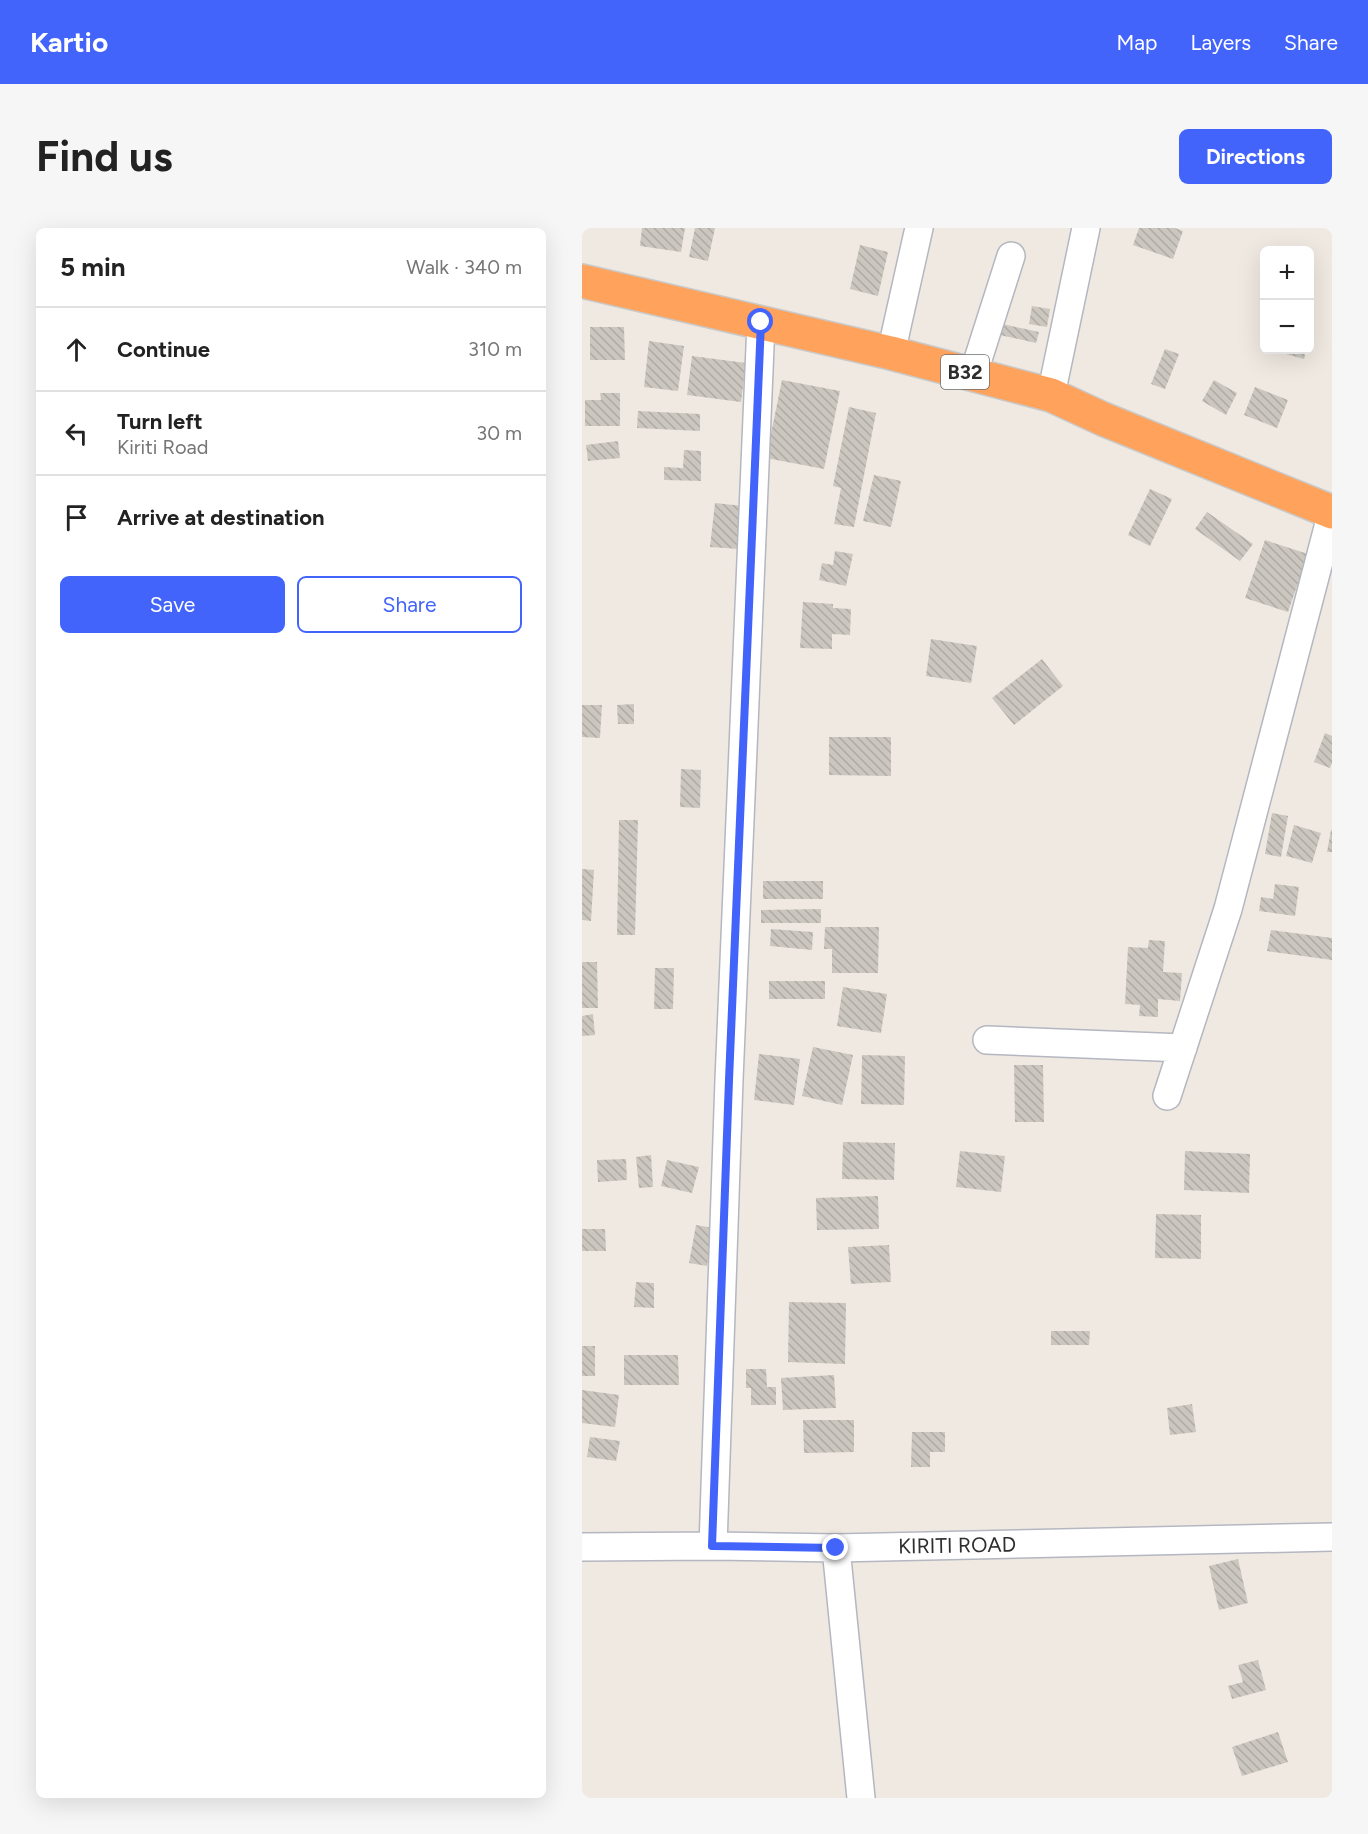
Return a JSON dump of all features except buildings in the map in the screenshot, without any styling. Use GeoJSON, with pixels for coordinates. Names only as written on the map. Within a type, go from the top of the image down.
{"type":"FeatureCollection","features":[{"type":"Feature","properties":{"kind":"highway","name":"B32"},"geometry":{"type":"LineString","coordinates":[[582,281],[891,353],[1051,395],[1103,419],[1332,512]]}},
{"type":"Feature","properties":{"kind":"street"},"geometry":{"type":"LineString","coordinates":[[891,353],[920,228]]}},
{"type":"Feature","properties":{"kind":"street"},"geometry":{"type":"LineString","coordinates":[[1051,395],[1086,228]]}},
{"type":"Feature","properties":{"kind":"street"},"geometry":{"type":"LineString","coordinates":[[973,375],[1011,256]]}},
{"type":"Feature","properties":{"kind":"street"},"geometry":{"type":"LineString","coordinates":[[712,1546],[729,1068],[761,322]]}},
{"type":"Feature","properties":{"kind":"street"},"geometry":{"type":"LineString","coordinates":[[1167,1096],[1228,909],[1332,512]]}},
{"type":"Feature","properties":{"kind":"street"},"geometry":{"type":"LineString","coordinates":[[987,1040],[1183,1048]]}},
{"type":"Feature","properties":{"kind":"street","name":"KIRITI ROAD"},"geometry":{"type":"LineString","coordinates":[[582,1547],[836,1548],[1332,1537]]}},
{"type":"Feature","properties":{"kind":"street"},"geometry":{"type":"LineString","coordinates":[[836,1548],[861,1798]]}},
{"type":"Feature","properties":{"kind":"route"},"geometry":{"type":"LineString","coordinates":[[761,322],[712,1546],[836,1548]]}}]}
